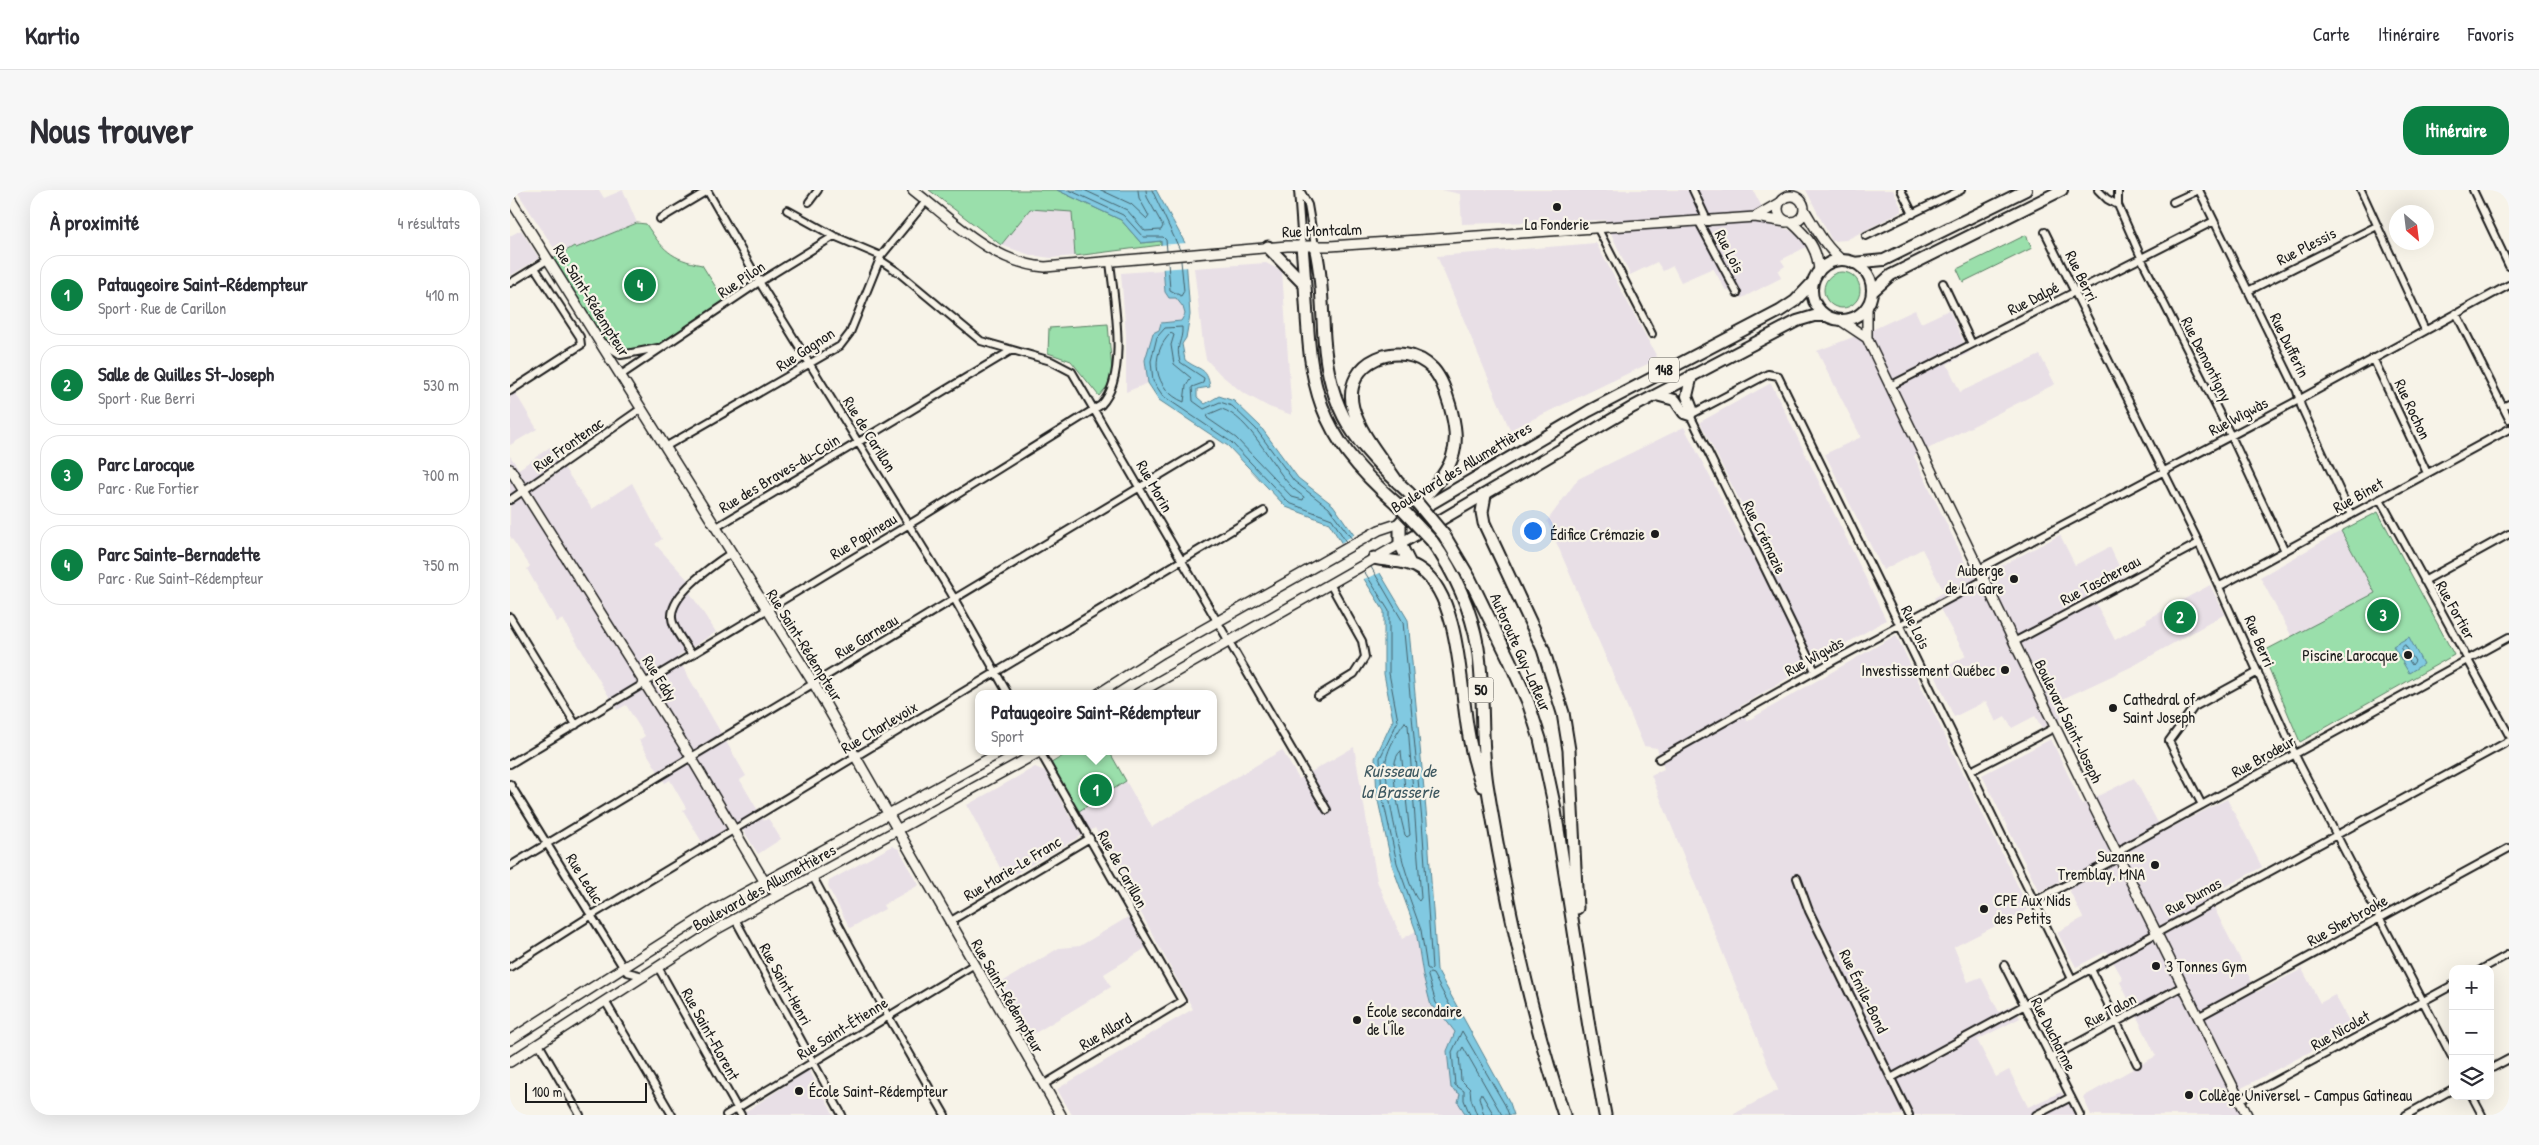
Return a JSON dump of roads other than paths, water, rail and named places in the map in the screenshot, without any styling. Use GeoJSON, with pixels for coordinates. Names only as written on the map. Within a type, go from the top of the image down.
{"type":"FeatureCollection","features":[{"type":"Feature","properties":{"kind":"highway","name":"Autoroute Guy-Lafleur"},"geometry":{"type":"LineString","coordinates":[[1302,246],[1311,371],[1324,416],[1353,462],[1432,541],[1461,591],[1476,639],[1480,667],[1484,760],[1499,848],[1528,994],[1564,1115]]}},
{"type":"Feature","properties":{"kind":"highway","name":"Autoroute Guy-Lafleur"},"geometry":{"type":"LineString","coordinates":[[1316,246],[1325,354],[1335,398],[1359,443],[1409,493],[1444,535],[1462,564],[1501,640],[1528,702],[1537,728],[1554,804],[1581,980],[1605,1115]]}},
{"type":"Feature","properties":{"kind":"highway"},"geometry":{"type":"LineString","coordinates":[[1268,247],[1305,285]]}},
{"type":"Feature","properties":{"kind":"highway"},"geometry":{"type":"LineString","coordinates":[[1398,483],[1358,420],[1352,396],[1355,380],[1368,364],[1381,356],[1397,352],[1418,357],[1436,373],[1449,404],[1456,437],[1452,458],[1445,472],[1400,523],[1400,544],[1409,562],[1432,579],[1446,608],[1454,640],[1471,748],[1499,848]]}},
{"type":"Feature","properties":{"kind":"highway"},"geometry":{"type":"LineString","coordinates":[[1485,495],[1482,512],[1484,523],[1540,642],[1554,679],[1565,721],[1569,755],[1581,980]]}},
{"type":"Feature","properties":{"kind":"highway"},"geometry":{"type":"LineString","coordinates":[[1380,558],[1409,562]]}},
{"type":"Feature","properties":{"kind":"main road","name":"Rue Montcalm"},"geometry":{"type":"LineString","coordinates":[[914,190],[985,246],[1013,261],[1052,267],[1268,247],[1316,246],[1598,229],[1755,217],[1788,222]]}},
{"type":"Feature","properties":{"kind":"main road"},"geometry":{"type":"LineString","coordinates":[[1785,190],[1778,212],[1814,246],[1819,272]]}},
{"type":"Feature","properties":{"kind":"main road"},"geometry":{"type":"LineString","coordinates":[[1780,201],[1798,194],[1819,236],[1832,252],[1842,260],[1854,263],[1884,260],[2026,190]]}},
{"type":"Feature","properties":{"kind":"main road"},"geometry":{"type":"LineString","coordinates":[[1840,320],[1856,317],[1867,306],[1872,292],[1892,275],[2062,190]]}},
{"type":"Feature","properties":{"kind":"main road","name":"Rue Saint-Rédempteur"},"geometry":{"type":"LineString","coordinates":[[510,199],[814,684],[887,815],[1061,1115]]}},
{"type":"Feature","properties":{"kind":"main road","name":"Rue Montcalm"},"geometry":{"type":"LineString","coordinates":[[1755,217],[1780,201]]}},
{"type":"Feature","properties":{"kind":"main road"},"geometry":{"type":"LineString","coordinates":[[1788,222],[1798,220],[1805,211]]}},
{"type":"Feature","properties":{"kind":"main road"},"geometry":{"type":"LineString","coordinates":[[1842,260],[1828,264],[1819,272],[1813,282],[1814,301],[1827,316],[1840,320],[1867,338]]}},
{"type":"Feature","properties":{"kind":"main road"},"geometry":{"type":"LineString","coordinates":[[1854,263],[1866,273],[1872,292]]}},
{"type":"Feature","properties":{"kind":"main road","name":"Boulevard des Allumettières"},"geometry":{"type":"LineString","coordinates":[[1104,690],[1162,653],[1369,536],[1400,523],[1589,410],[1780,311],[1795,301],[1813,282]]}},
{"type":"Feature","properties":{"kind":"main road","name":"Boulevard Saint-Joseph"},"geometry":{"type":"LineString","coordinates":[[1867,306],[1867,338],[2118,855],[2247,1115]]}},
{"type":"Feature","properties":{"kind":"main road","name":"148"},"geometry":{"type":"LineString","coordinates":[[1485,495],[1692,375],[1797,321],[1814,316],[1827,316]]}},
{"type":"Feature","properties":{"kind":"main road"},"geometry":{"type":"LineString","coordinates":[[1656,395],[1675,400],[1684,413],[1690,415],[1692,409],[1687,396],[1692,375]]}},
{"type":"Feature","properties":{"kind":"main road","name":"Rue Eddy"},"geometry":{"type":"LineString","coordinates":[[510,469],[646,683],[764,881]]}},
{"type":"Feature","properties":{"kind":"main road"},"geometry":{"type":"LineString","coordinates":[[1144,690],[1353,570],[1380,558],[1400,544],[1485,495]]}},
{"type":"Feature","properties":{"kind":"main road","name":"Boulevard des Allumettières"},"geometry":{"type":"LineString","coordinates":[[510,1040],[700,918],[764,881],[996,755]]}},
{"type":"Feature","properties":{"kind":"main road","name":"Boulevard des Allumettières"},"geometry":{"type":"LineString","coordinates":[[510,1062],[734,919],[1033,755]]}},
{"type":"Feature","properties":{"kind":"main road"},"geometry":{"type":"LineString","coordinates":[[764,881],[771,890],[788,890]]}},
{"type":"Feature","properties":{"kind":"street"},"geometry":{"type":"LineString","coordinates":[[660,219],[707,190]]}},
{"type":"Feature","properties":{"kind":"street","name":"Rue de Carillon"},"geometry":{"type":"LineString","coordinates":[[707,190],[760,282],[954,598],[1006,690]]}},
{"type":"Feature","properties":{"kind":"street"},"geometry":{"type":"LineString","coordinates":[[809,202],[818,190]]}},
{"type":"Feature","properties":{"kind":"street"},"geometry":{"type":"LineString","coordinates":[[1299,190],[1302,246]]}},
{"type":"Feature","properties":{"kind":"street"},"geometry":{"type":"LineString","coordinates":[[1299,190],[1308,205],[1316,246]]}},
{"type":"Feature","properties":{"kind":"street","name":"Rue Lois"},"geometry":{"type":"LineString","coordinates":[[1693,190],[1704,222],[1736,293]]}},
{"type":"Feature","properties":{"kind":"street"},"geometry":{"type":"LineString","coordinates":[[1901,190],[1913,214]]}},
{"type":"Feature","properties":{"kind":"street"},"geometry":{"type":"LineString","coordinates":[[1866,236],[1961,190]]}},
{"type":"Feature","properties":{"kind":"street","name":"Rue Demontigny"},"geometry":{"type":"LineString","coordinates":[[2098,190],[2107,199],[2118,205]]}},
{"type":"Feature","properties":{"kind":"street","name":"Rue Demontigny"},"geometry":{"type":"LineString","coordinates":[[2118,190],[2118,205],[2142,258],[2286,552]]}},
{"type":"Feature","properties":{"kind":"street"},"geometry":{"type":"LineString","coordinates":[[2173,202],[2199,190]]}},
{"type":"Feature","properties":{"kind":"street","name":"Rue Dufferin"},"geometry":{"type":"LineString","coordinates":[[2199,190],[2297,391],[2298,400],[2351,515]]}},
{"type":"Feature","properties":{"kind":"street"},"geometry":{"type":"LineString","coordinates":[[2360,190],[2425,330]]}},
{"type":"Feature","properties":{"kind":"street"},"geometry":{"type":"LineString","coordinates":[[2473,190],[2509,266]]}},
{"type":"Feature","properties":{"kind":"street","name":"Rue Gagnon"},"geometry":{"type":"LineString","coordinates":[[665,448],[840,346],[850,333],[881,258],[926,200]]}},
{"type":"Feature","properties":{"kind":"street","name":"Rue Morin"},"geometry":{"type":"LineString","coordinates":[[787,210],[834,236],[881,258],[981,341],[1050,361],[1068,369],[1095,410],[1141,488],[1181,561],[1327,810]]}},
{"type":"Feature","properties":{"kind":"street","name":"Rue Dalpé"},"geometry":{"type":"LineString","coordinates":[[1890,386],[2214,221]]}},
{"type":"Feature","properties":{"kind":"street","name":"Rue Plessis"},"geometry":{"type":"LineString","coordinates":[[2248,291],[2377,226]]}},
{"type":"Feature","properties":{"kind":"street"},"geometry":{"type":"LineString","coordinates":[[1598,229],[1652,334]]}},
{"type":"Feature","properties":{"kind":"street","name":"Rue Berri"},"geometry":{"type":"LineString","coordinates":[[2045,232],[2199,542],[2295,754],[2451,1055]]}},
{"type":"Feature","properties":{"kind":"street","name":"Rue Pilon"},"geometry":{"type":"LineString","coordinates":[[621,375],[760,282],[834,236]]}},
{"type":"Feature","properties":{"kind":"street"},"geometry":{"type":"LineString","coordinates":[[510,283],[549,259]]}},
{"type":"Feature","properties":{"kind":"street","name":"Rue Papineau"},"geometry":{"type":"LineString","coordinates":[[510,764],[692,656],[1095,410],[1112,391],[1118,366],[1110,262]]}},
{"type":"Feature","properties":{"kind":"street"},"geometry":{"type":"LineString","coordinates":[[510,391],[581,345],[580,338],[535,268]]}},
{"type":"Feature","properties":{"kind":"street"},"geometry":{"type":"LineString","coordinates":[[1943,282],[1972,344]]}},
{"type":"Feature","properties":{"kind":"street","name":"Rue Wìgwàs"},"geometry":{"type":"LineString","coordinates":[[1979,569],[2298,400],[2509,284]]}},
{"type":"Feature","properties":{"kind":"street"},"geometry":{"type":"LineString","coordinates":[[2456,313],[2506,406],[2509,419]]}},
{"type":"Feature","properties":{"kind":"street","name":"Rue Pilon"},"geometry":{"type":"LineString","coordinates":[[600,340],[616,354],[621,355],[664,346]]}},
{"type":"Feature","properties":{"kind":"street","name":"Rue des Braves-du-Coin"},"geometry":{"type":"LineString","coordinates":[[715,528],[1012,350]]}},
{"type":"Feature","properties":{"kind":"street","name":"Rue Rochon"},"geometry":{"type":"LineString","coordinates":[[2373,358],[2427,473]]}},
{"type":"Feature","properties":{"kind":"street","name":"Rue Lois"},"geometry":{"type":"LineString","coordinates":[[1690,415],[1768,374],[1778,376],[2072,979]]}},
{"type":"Feature","properties":{"kind":"street","name":"Rue Frontenac"},"geometry":{"type":"LineString","coordinates":[[510,500],[642,408]]}},
{"type":"Feature","properties":{"kind":"street","name":"Rue Crémazie"},"geometry":{"type":"LineString","coordinates":[[1690,415],[1815,671]]}},
{"type":"Feature","properties":{"kind":"street","name":"Rue Binet"},"geometry":{"type":"LineString","coordinates":[[2220,586],[2286,552],[2509,429]]}},
{"type":"Feature","properties":{"kind":"street","name":"Rue Garneau"},"geometry":{"type":"LineString","coordinates":[[510,866],[1210,445]]}},
{"type":"Feature","properties":{"kind":"street","name":"Rue Fortier"},"geometry":{"type":"LineString","coordinates":[[2380,499],[2509,735]]}},
{"type":"Feature","properties":{"kind":"street","name":"Rue Charlevoix"},"geometry":{"type":"LineString","coordinates":[[510,967],[592,915],[734,832],[1264,511]]}},
{"type":"Feature","properties":{"kind":"street"},"geometry":{"type":"LineString","coordinates":[[2424,581],[2509,534]]}},
{"type":"Feature","properties":{"kind":"street","name":"Rue Taschereau"},"geometry":{"type":"LineString","coordinates":[[2014,642],[2199,542]]}},
{"type":"Feature","properties":{"kind":"street"},"geometry":{"type":"LineString","coordinates":[[692,656],[673,622],[674,608],[699,576],[731,553]]}},
{"type":"Feature","properties":{"kind":"street","name":"Rue Wìgwàs"},"geometry":{"type":"LineString","coordinates":[[1659,759],[1899,624],[1984,580]]}},
{"type":"Feature","properties":{"kind":"street"},"geometry":{"type":"LineString","coordinates":[[1318,696],[1354,674],[1366,657],[1362,641],[1330,584]]}},
{"type":"Feature","properties":{"kind":"street"},"geometry":{"type":"LineString","coordinates":[[510,617],[576,725]]}},
{"type":"Feature","properties":{"kind":"street","name":"Rue Brodeur"},"geometry":{"type":"LineString","coordinates":[[2033,902],[2109,862],[2125,847],[2509,637]]}},
{"type":"Feature","properties":{"kind":"street"},"geometry":{"type":"LineString","coordinates":[[2202,805],[2169,741],[2194,707],[2258,672]]}},
{"type":"Feature","properties":{"kind":"street"},"geometry":{"type":"LineString","coordinates":[[1971,771],[2056,727]]}},
{"type":"Feature","properties":{"kind":"street","name":"Rue Dumas"},"geometry":{"type":"LineString","coordinates":[[1891,1078],[2509,741]]}},
{"type":"Feature","properties":{"kind":"street","name":"Rue de Carillon"},"geometry":{"type":"LineString","coordinates":[[1042,755],[1182,1001]]}},
{"type":"Feature","properties":{"kind":"street","name":"Rue Leduc"},"geometry":{"type":"LineString","coordinates":[[510,784],[623,967]]}},
{"type":"Feature","properties":{"kind":"street","name":"Rue Marie-Le Franc"},"geometry":{"type":"LineString","coordinates":[[949,922],[1090,838]]}},
{"type":"Feature","properties":{"kind":"street","name":"Rue Sherbrooke"},"geometry":{"type":"LineString","coordinates":[[2198,1017],[2509,848]]}},
{"type":"Feature","properties":{"kind":"street"},"geometry":{"type":"LineString","coordinates":[[814,876],[888,1016],[945,1115]]}},
{"type":"Feature","properties":{"kind":"street","name":"Rue Émile-Bond"},"geometry":{"type":"LineString","coordinates":[[1796,878],[1809,911],[1909,1115]]}},
{"type":"Feature","properties":{"kind":"street","name":"Rue Saint-Henri"},"geometry":{"type":"LineString","coordinates":[[734,919],[842,1115]]}},
{"type":"Feature","properties":{"kind":"street"},"geometry":{"type":"LineString","coordinates":[[2489,965],[2509,954]]}},
{"type":"Feature","properties":{"kind":"street","name":"Rue Saint-Étienne"},"geometry":{"type":"LineString","coordinates":[[726,1115],[739,1112],[813,1062],[973,965]]}},
{"type":"Feature","properties":{"kind":"street","name":"Rue Ducharme"},"geometry":{"type":"LineString","coordinates":[[2004,965],[2080,1115]]}},
{"type":"Feature","properties":{"kind":"street"},"geometry":{"type":"LineString","coordinates":[[623,967],[627,972],[644,976]]}},
{"type":"Feature","properties":{"kind":"street","name":"Rue Saint-Florent"},"geometry":{"type":"LineString","coordinates":[[658,967],[739,1112]]}},
{"type":"Feature","properties":{"kind":"street"},"geometry":{"type":"LineString","coordinates":[[2091,969],[2137,1064]]}},
{"type":"Feature","properties":{"kind":"street","name":"Rue Talon"},"geometry":{"type":"LineString","coordinates":[[2050,1058],[2183,986]]}},
{"type":"Feature","properties":{"kind":"street","name":"Rue Nicolet"},"geometry":{"type":"LineString","coordinates":[[2240,1100],[2449,987]]}},
{"type":"Feature","properties":{"kind":"street"},"geometry":{"type":"LineString","coordinates":[[605,1001],[672,1115]]}},
{"type":"Feature","properties":{"kind":"street","name":"Rue Allard"},"geometry":{"type":"LineString","coordinates":[[1043,1085],[1182,1001]]}},
{"type":"Feature","properties":{"kind":"street"},"geometry":{"type":"LineString","coordinates":[[538,1044],[580,1115]]}},
{"type":"Feature","properties":{"kind":"street"},"geometry":{"type":"LineString","coordinates":[[2494,1067],[2509,1059]]}},
{"type":"Feature","properties":{"kind":"street"},"geometry":{"type":"LineString","coordinates":[[2406,1115],[2449,1092]]}},
{"type":"Feature","properties":{"kind":"street"},"geometry":{"type":"LineString","coordinates":[[2036,1115],[2071,1097]]}},
{"type":"Feature","properties":{"kind":"street"},"geometry":{"type":"LineString","coordinates":[[2474,1100],[2482,1115]]}},
{"type":"Feature","properties":{"kind":"water","name":"Ruisseau de la Brasserie"},"geometry":{"type":"Polygon","coordinates":[[[1057,190],[1156,190],[1185,243],[1190,315],[1186,338],[1182,344],[1185,360],[1207,375],[1210,387],[1197,389],[1197,397],[1205,404],[1219,396],[1234,401],[1260,426],[1298,478],[1333,505],[1377,568],[1408,620],[1427,821],[1437,970],[1510,1103],[1514,1115],[1466,1115],[1458,1102],[1460,1094],[1451,1088],[1447,1051],[1455,1032],[1438,1010],[1431,1006],[1423,975],[1416,931],[1392,865],[1377,796],[1375,758],[1393,720],[1384,674],[1384,611],[1329,523],[1286,507],[1228,446],[1159,400],[1148,383],[1145,360],[1153,333],[1159,330],[1161,323],[1181,321],[1185,314],[1183,307],[1176,298],[1169,298],[1165,292],[1161,241],[1141,243],[1121,220],[1057,190]]]}},
{"type":"Feature","properties":{"kind":"water","name":"Piscine Larocque"},"geometry":{"type":"Polygon","coordinates":[[[2409,637],[2423,664],[2409,673],[2393,646],[2409,637]]]}},
{"type":"Feature","properties":{"kind":"water"},"geometry":{"type":"Polygon","coordinates":[[[1103,780],[1108,789],[1090,800],[1084,791],[1103,780]]]}},
{"type":"Feature","properties":{"kind":"place","name":"La Fonderie"},"geometry":{"type":"Point","coordinates":[1557,207]}},
{"type":"Feature","properties":{"kind":"place","name":"Parc Sainte-Bernadette"},"geometry":{"type":"Point","coordinates":[640,285]}},
{"type":"Feature","properties":{"kind":"place","name":"Édifice Crémazie"},"geometry":{"type":"Point","coordinates":[1655,534]}},
{"type":"Feature","properties":{"kind":"place","name":"Auberge de La Gare"},"geometry":{"type":"Point","coordinates":[2014,579]}},
{"type":"Feature","properties":{"kind":"place","name":"Parc Larocque"},"geometry":{"type":"Point","coordinates":[2383,615]}},
{"type":"Feature","properties":{"kind":"place","name":"Salle de Quilles St-Joseph"},"geometry":{"type":"Point","coordinates":[2180,617]}},
{"type":"Feature","properties":{"kind":"place","name":"Piscine Larocque"},"geometry":{"type":"Point","coordinates":[2408,655]}},
{"type":"Feature","properties":{"kind":"place","name":"Investissement Québec"},"geometry":{"type":"Point","coordinates":[2005,670]}},
{"type":"Feature","properties":{"kind":"place","name":"Cathedral of Saint Joseph"},"geometry":{"type":"Point","coordinates":[2113,708]}},
{"type":"Feature","properties":{"kind":"place","name":"Pataugeoire Saint-Rédempteur"},"geometry":{"type":"Point","coordinates":[1096,790]}},
{"type":"Feature","properties":{"kind":"place","name":"Suzanne Tremblay, MNA"},"geometry":{"type":"Point","coordinates":[2155,865]}},
{"type":"Feature","properties":{"kind":"place","name":"CPE Aux Nids des Petits"},"geometry":{"type":"Point","coordinates":[1984,909]}},
{"type":"Feature","properties":{"kind":"place","name":"3 Tonnes Gym"},"geometry":{"type":"Point","coordinates":[2156,966]}},
{"type":"Feature","properties":{"kind":"place","name":"École secondaire de l'Île"},"geometry":{"type":"Point","coordinates":[1357,1020]}},
{"type":"Feature","properties":{"kind":"place","name":"École Saint-Rédempteur"},"geometry":{"type":"Point","coordinates":[799,1091]}},
{"type":"Feature","properties":{"kind":"place","name":"Collège Universel - Campus Gatineau"},"geometry":{"type":"Point","coordinates":[2189,1095]}}]}
